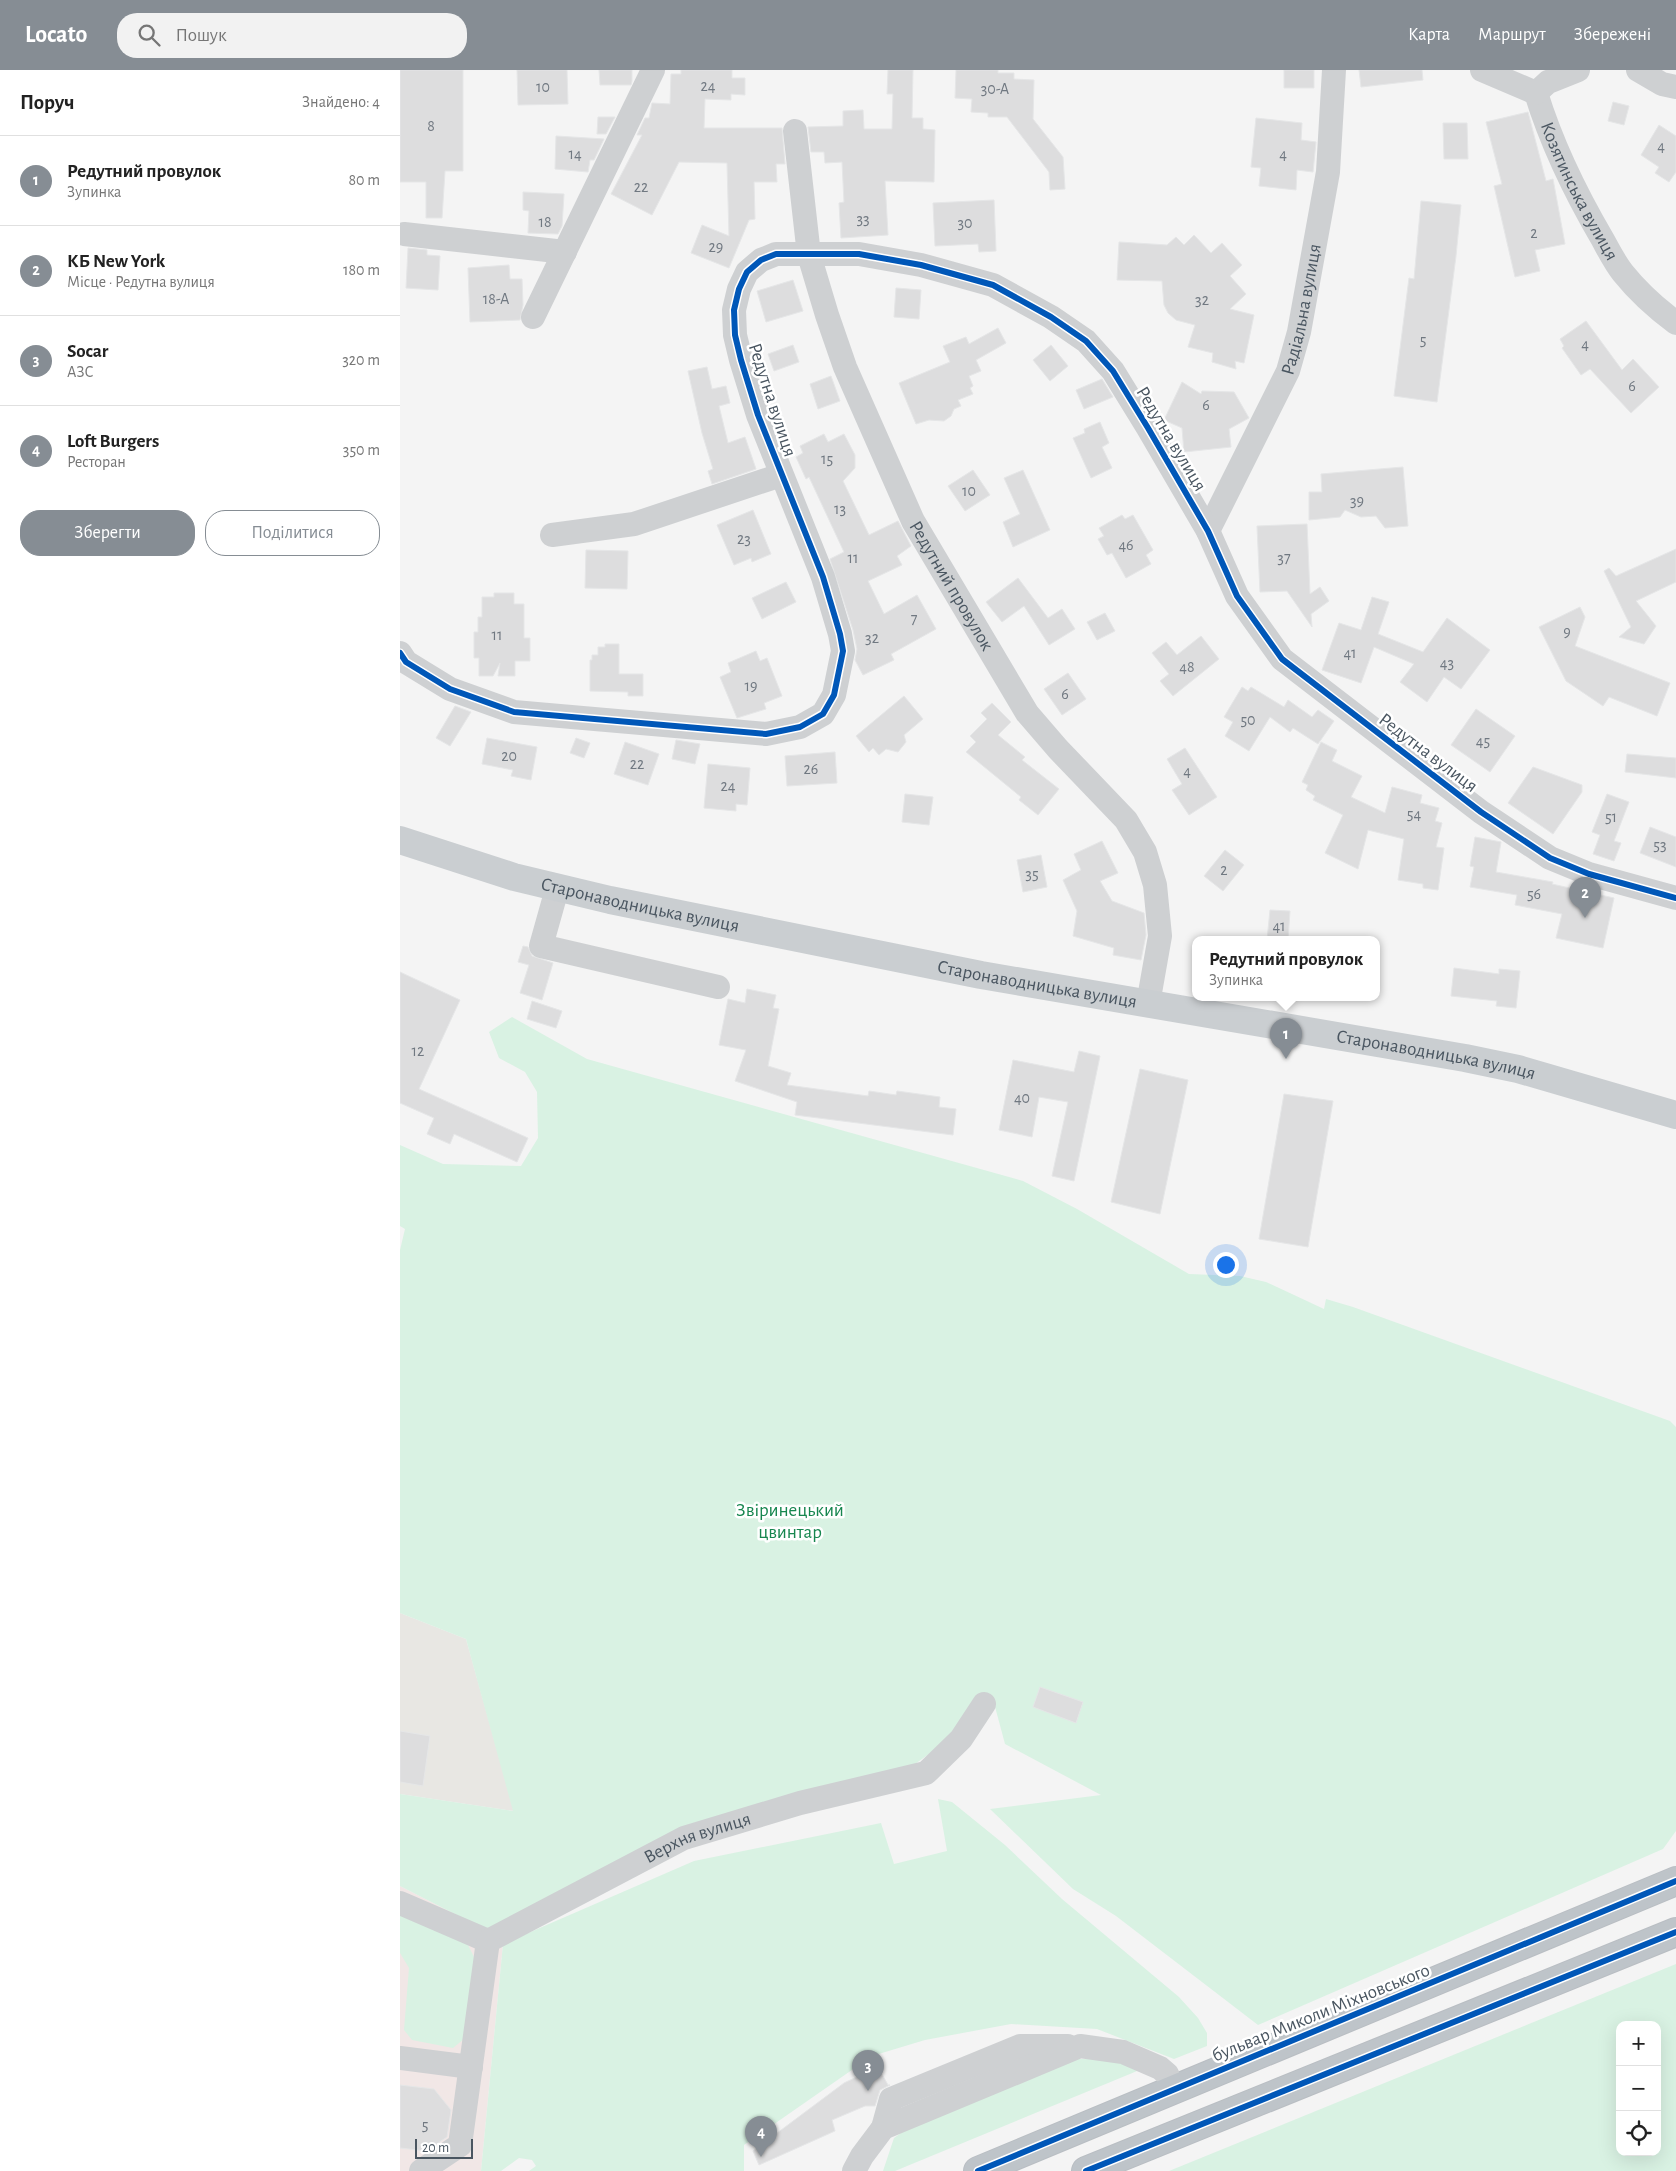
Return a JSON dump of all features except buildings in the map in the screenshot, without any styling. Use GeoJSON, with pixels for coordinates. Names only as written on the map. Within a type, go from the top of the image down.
{"type":"FeatureCollection","features":[{"type":"Feature","properties":{"kind":"highway","name":"бульвар Миколи Міхновського"},"geometry":{"type":"LineString","coordinates":[[978,2171],[1676,1881]]}},
{"type":"Feature","properties":{"kind":"highway"},"geometry":{"type":"LineString","coordinates":[[1086,2171],[1676,1932]]}},
{"type":"Feature","properties":{"kind":"main road","name":"Старонаводницька вулиця"},"geometry":{"type":"LineString","coordinates":[[400,840],[557,889],[971,973],[1474,1060],[1518,1069],[1676,1114]]}},
{"type":"Feature","properties":{"kind":"street"},"geometry":{"type":"LineString","coordinates":[[532,317],[653,70]]}},
{"type":"Feature","properties":{"kind":"street","name":"Радіальна вулиця"},"geometry":{"type":"LineString","coordinates":[[1208,531],[1288,371],[1297,340],[1328,172],[1334,70]]}},
{"type":"Feature","properties":{"kind":"street"},"geometry":{"type":"LineString","coordinates":[[1482,70],[1536,93],[1548,82],[1578,70]]}},
{"type":"Feature","properties":{"kind":"street"},"geometry":{"type":"LineString","coordinates":[[1638,70],[1662,84],[1676,87]]}},
{"type":"Feature","properties":{"kind":"street","name":"Козятинська вулиця"},"geometry":{"type":"LineString","coordinates":[[1536,93],[1547,128],[1589,217],[1622,272],[1650,303],[1676,323]]}},
{"type":"Feature","properties":{"kind":"street","name":"Редутний провулок"},"geometry":{"type":"LineString","coordinates":[[795,131],[809,255],[845,367],[913,521],[1027,713],[1058,749],[1126,820],[1145,852],[1155,885],[1160,936],[1148,1004]]}},
{"type":"Feature","properties":{"kind":"street"},"geometry":{"type":"LineString","coordinates":[[404,234],[565,252]]}},
{"type":"Feature","properties":{"kind":"street","name":"Редутна вулиця"},"geometry":{"type":"LineString","coordinates":[[400,653],[406,662],[450,690],[514,712],[766,734],[800,728],[823,714],[834,695],[843,652],[840,634],[823,577],[758,416],[740,360],[734,310],[739,289],[747,272],[761,260],[776,254],[859,254],[921,265],[993,285],[1051,317],[1086,341],[1113,371],[1208,531],[1237,596],[1282,659],[1339,705],[1481,812],[1550,858],[1589,874],[1676,898]]}},
{"type":"Feature","properties":{"kind":"street"},"geometry":{"type":"LineString","coordinates":[[552,535],[634,524],[781,475]]}},
{"type":"Feature","properties":{"kind":"street"},"geometry":{"type":"LineString","coordinates":[[557,889],[542,946],[718,987]]}},
{"type":"Feature","properties":{"kind":"street","name":"Верхня вулиця"},"geometry":{"type":"LineString","coordinates":[[488,1941],[684,1838],[800,1803],[926,1773],[961,1739],[984,1704]]}},
{"type":"Feature","properties":{"kind":"street"},"geometry":{"type":"LineString","coordinates":[[400,1903],[488,1941],[460,2146],[422,2171]]}},
{"type":"Feature","properties":{"kind":"street"},"geometry":{"type":"LineString","coordinates":[[854,2171],[862,2156],[883,2128],[891,2099],[1020,2046],[1080,2046],[1122,2052],[1160,2068],[1167,2074],[1174,2089]]}},
{"type":"Feature","properties":{"kind":"street"},"geometry":{"type":"LineString","coordinates":[[400,2058],[471,2067]]}},
{"type":"Feature","properties":{"kind":"shaded area"},"geometry":{"type":"Polygon","coordinates":[[[400,1613],[466,1639],[514,1811],[400,1794],[400,1613]]]}},
{"type":"Feature","properties":{"kind":"shaded area"},"geometry":{"type":"Polygon","coordinates":[[[400,1886],[486,1930],[503,1944],[481,2171],[400,2171],[400,1886]]]}},
{"type":"Feature","properties":{"kind":"green space","name":"Звіринецький цвинтар"},"geometry":{"type":"Polygon","coordinates":[[[512,1017],[587,1059],[1023,1181],[1077,1209],[1189,1274],[1240,1276],[1266,1282],[1324,1309],[1326,1299],[1353,1307],[1670,1421],[1676,1427],[1676,1831],[1663,1849],[1258,2025],[1116,1916],[1073,1889],[990,1809],[1101,1795],[1005,1744],[994,1703],[982,1693],[950,1739],[908,1769],[690,1824],[486,1930],[400,1886],[400,1794],[513,1811],[466,1639],[400,1613],[400,1250],[405,1229],[400,1226],[400,1145],[443,1164],[521,1166],[538,1138],[537,1092],[525,1072],[499,1058],[489,1032],[512,1017]]]}},
{"type":"Feature","properties":{"kind":"green space"},"geometry":{"type":"Polygon","coordinates":[[[938,1799],[952,1802],[1005,1845],[1062,1899],[1179,1997],[1198,2018],[1207,2033],[1207,2046],[1174,2059],[1097,2029],[1011,2024],[925,2040],[872,2056],[744,2145],[744,2171],[529,2171],[536,2166],[532,2160],[519,2158],[501,2171],[481,2171],[503,1944],[694,1861],[881,1823],[894,1864],[947,1851],[938,1799]]]}},
{"type":"Feature","properties":{"kind":"green space"},"geometry":{"type":"Polygon","coordinates":[[[400,1914],[466,1941],[475,1959],[464,2039],[453,2048],[412,2040],[404,2030],[409,1968],[400,1953],[400,1914]]]}},
{"type":"Feature","properties":{"kind":"green space"},"geometry":{"type":"Polygon","coordinates":[[[1676,1964],[1676,2171],[1169,2171],[1676,1964]]]}},
{"type":"Feature","properties":{"kind":"green space"},"geometry":{"type":"Polygon","coordinates":[[[1067,2059],[1108,2059],[1142,2069],[895,2171],[883,2171],[894,2138],[916,2122],[1067,2059]]]}},
{"type":"Feature","properties":{"kind":"cycle path"},"geometry":{"type":"LineString","coordinates":[[400,653],[406,662],[450,689],[514,712],[766,734],[800,727],[823,714],[834,695],[843,651],[840,634],[823,577],[758,415],[735,335],[734,310],[739,289],[747,272],[761,260],[776,254],[859,254],[921,265],[993,285],[1051,317],[1086,341],[1113,371],[1208,531],[1237,596],[1282,659],[1481,812],[1550,858],[1589,874],[1676,898]]}},
{"type":"Feature","properties":{"kind":"cycle path"},"geometry":{"type":"LineString","coordinates":[[978,2171],[1676,1881]]}},
{"type":"Feature","properties":{"kind":"cycle path"},"geometry":{"type":"LineString","coordinates":[[1086,2171],[1676,1932]]}},
{"type":"Feature","properties":{"kind":"place","name":"КБ New York"},"geometry":{"type":"Point","coordinates":[1585,918]}},
{"type":"Feature","properties":{"kind":"place","name":"Редутний провулок"},"geometry":{"type":"Point","coordinates":[1286,1059]}},
{"type":"Feature","properties":{"kind":"place","name":"Socar"},"geometry":{"type":"Point","coordinates":[868,2091]}},
{"type":"Feature","properties":{"kind":"place","name":"Loft Burgers"},"geometry":{"type":"Point","coordinates":[761,2157]}}]}
